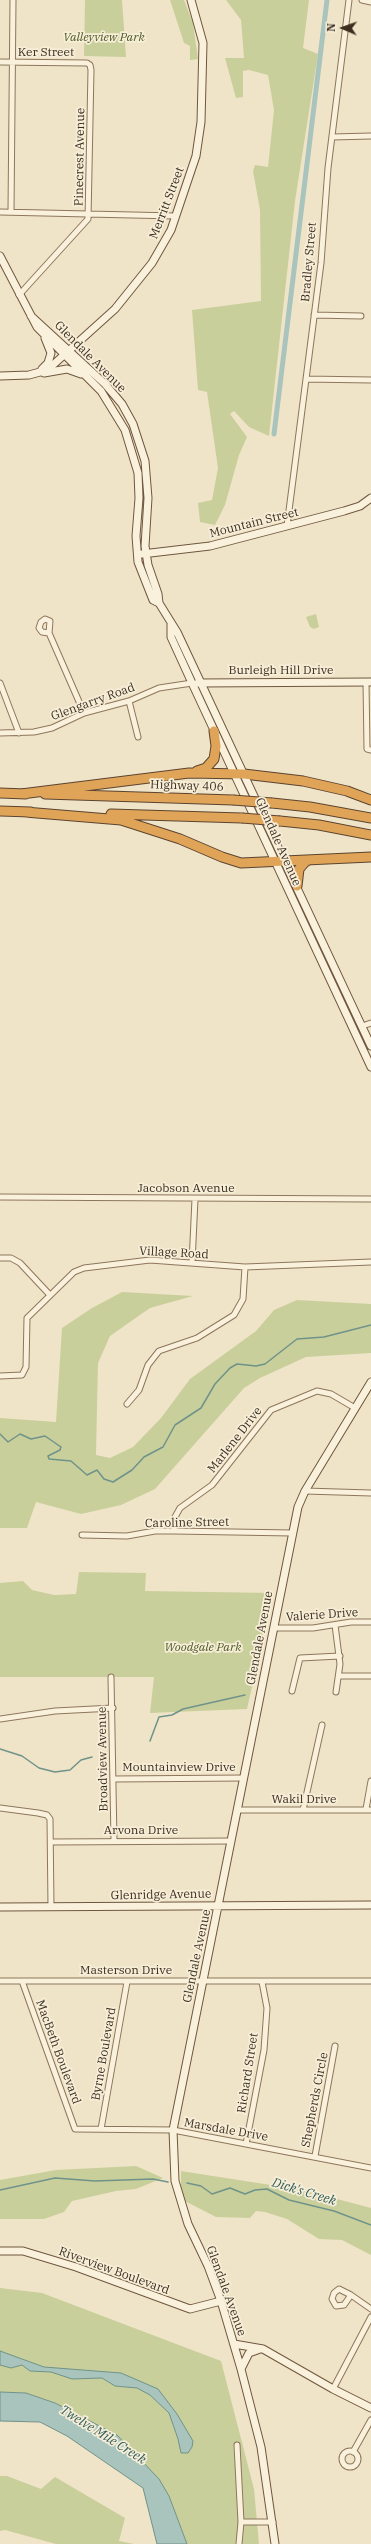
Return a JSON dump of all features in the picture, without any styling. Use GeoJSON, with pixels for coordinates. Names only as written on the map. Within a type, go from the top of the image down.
{"type":"FeatureCollection","features":[{"type":"Feature","properties":{"kind":"highway"},"geometry":{"type":"LineString","coordinates":[[21,794],[199,771],[210,764],[215,754],[214,731]]}},
{"type":"Feature","properties":{"kind":"highway"},"geometry":{"type":"LineString","coordinates":[[173,775],[244,774],[303,781],[347,792],[371,800]]}},
{"type":"Feature","properties":{"kind":"highway","name":"Highway 406"},"geometry":{"type":"LineString","coordinates":[[0,793],[233,800],[310,807],[371,818]]}},
{"type":"Feature","properties":{"kind":"highway"},"geometry":{"type":"LineString","coordinates":[[0,811],[242,818],[319,825],[371,835]]}},
{"type":"Feature","properties":{"kind":"highway"},"geometry":{"type":"LineString","coordinates":[[25,812],[121,820],[180,839],[222,857],[241,863],[371,857]]}},
{"type":"Feature","properties":{"kind":"highway"},"geometry":{"type":"LineString","coordinates":[[297,886],[299,869],[305,862],[314,859]]}},
{"type":"Feature","properties":{"kind":"main road","name":"Merritt Street"},"geometry":{"type":"LineString","coordinates":[[40,372],[68,352],[115,309],[144,274],[164,244],[176,216],[196,156],[202,105],[203,43],[191,0]]}},
{"type":"Feature","properties":{"kind":"main road","name":"Glendale Avenue"},"geometry":{"type":"LineString","coordinates":[[0,256],[19,295],[42,332],[68,352],[88,379],[101,391],[119,417],[134,453],[139,485],[136,536],[137,555],[145,582],[153,600],[159,603]]}},
{"type":"Feature","properties":{"kind":"main road","name":"Glendale Avenue"},"geometry":{"type":"LineString","coordinates":[[31,316],[115,395],[130,417],[141,443],[148,483],[146,554],[149,571],[158,594],[159,603],[171,625],[177,632],[371,1046]]}},
{"type":"Feature","properties":{"kind":"main road"},"geometry":{"type":"LineString","coordinates":[[40,372],[48,363],[51,353],[50,346],[42,332]]}},
{"type":"Feature","properties":{"kind":"main road"},"geometry":{"type":"LineString","coordinates":[[0,376],[40,372],[46,373],[67,369],[77,371],[88,379]]}},
{"type":"Feature","properties":{"kind":"main road","name":"Mountain Street"},"geometry":{"type":"LineString","coordinates":[[137,555],[200,548],[354,508],[371,498]]}},
{"type":"Feature","properties":{"kind":"main road","name":"Glendale Avenue"},"geometry":{"type":"LineString","coordinates":[[171,625],[171,637],[192,684],[371,1067]]}},
{"type":"Feature","properties":{"kind":"main road","name":"Burleigh Hill Drive"},"geometry":{"type":"LineString","coordinates":[[192,684],[368,682]]}},
{"type":"Feature","properties":{"kind":"main road"},"geometry":{"type":"LineString","coordinates":[[353,1028],[362,1026]]}},
{"type":"Feature","properties":{"kind":"main road","name":"Glendale Avenue"},"geometry":{"type":"LineString","coordinates":[[275,2544],[261,2447],[241,2368],[221,2302],[180,2202],[174,2168],[173,2130],[292,1534],[305,1491],[371,1382]]}},
{"type":"Feature","properties":{"kind":"main road","name":"Glenridge Avenue"},"geometry":{"type":"LineString","coordinates":[[0,1907],[371,1905]]}},
{"type":"Feature","properties":{"kind":"main road","name":"Riverview Boulevard"},"geometry":{"type":"LineString","coordinates":[[0,2251],[23,2251],[76,2267],[190,2309],[221,2302]]}},
{"type":"Feature","properties":{"kind":"main road"},"geometry":{"type":"LineString","coordinates":[[234,2344],[262,2349],[332,2389],[371,2408]]}},
{"type":"Feature","properties":{"kind":"main road"},"geometry":{"type":"LineString","coordinates":[[241,2368],[249,2353],[262,2349]]}},
{"type":"Feature","properties":{"kind":"street"},"geometry":{"type":"LineString","coordinates":[[11,211],[11,62],[13,0]]}},
{"type":"Feature","properties":{"kind":"street","name":"Bradley Street"},"geometry":{"type":"LineString","coordinates":[[287,526],[314,315],[332,137],[349,0]]}},
{"type":"Feature","properties":{"kind":"street"},"geometry":{"type":"LineString","coordinates":[[362,0],[371,2]]}},
{"type":"Feature","properties":{"kind":"street","name":"Ker Street"},"geometry":{"type":"LineString","coordinates":[[0,62],[90,65]]}},
{"type":"Feature","properties":{"kind":"street","name":"Pinecrest Avenue"},"geometry":{"type":"LineString","coordinates":[[19,295],[88,219],[90,65]]}},
{"type":"Feature","properties":{"kind":"street"},"geometry":{"type":"LineString","coordinates":[[332,137],[371,136]]}},
{"type":"Feature","properties":{"kind":"street"},"geometry":{"type":"LineString","coordinates":[[0,212],[11,211],[176,216]]}},
{"type":"Feature","properties":{"kind":"street"},"geometry":{"type":"LineString","coordinates":[[314,315],[361,316]]}},
{"type":"Feature","properties":{"kind":"street"},"geometry":{"type":"LineString","coordinates":[[306,379],[371,380]]}},
{"type":"Feature","properties":{"kind":"street"},"geometry":{"type":"LineString","coordinates":[[49,633],[84,714]]}},
{"type":"Feature","properties":{"kind":"street"},"geometry":{"type":"LineString","coordinates":[[368,682],[367,749],[371,750]]}},
{"type":"Feature","properties":{"kind":"street"},"geometry":{"type":"LineString","coordinates":[[0,683],[19,733]]}},
{"type":"Feature","properties":{"kind":"street","name":"Glengarry Road"},"geometry":{"type":"LineString","coordinates":[[0,733],[19,733],[52,728],[84,714],[129,701],[159,688],[192,684]]}},
{"type":"Feature","properties":{"kind":"street"},"geometry":{"type":"LineString","coordinates":[[129,701],[138,737]]}},
{"type":"Feature","properties":{"kind":"street"},"geometry":{"type":"LineString","coordinates":[[362,1026],[371,1023]]}},
{"type":"Feature","properties":{"kind":"street","name":"Jacobson Avenue"},"geometry":{"type":"LineString","coordinates":[[0,1197],[371,1199]]}},
{"type":"Feature","properties":{"kind":"street"},"geometry":{"type":"LineString","coordinates":[[192,1263],[195,1199]]}},
{"type":"Feature","properties":{"kind":"street"},"geometry":{"type":"LineString","coordinates":[[0,1258],[11,1258],[20,1263],[49,1294]]}},
{"type":"Feature","properties":{"kind":"street","name":"Village Road"},"geometry":{"type":"LineString","coordinates":[[0,1376],[22,1375],[26,1367],[27,1318],[49,1294],[74,1271],[135,1260],[245,1267],[371,1262]]}},
{"type":"Feature","properties":{"kind":"street"},"geometry":{"type":"LineString","coordinates":[[127,1404],[139,1390],[148,1366],[160,1351],[198,1338],[234,1315],[243,1299],[245,1267]]}},
{"type":"Feature","properties":{"kind":"street","name":"Marlene Drive"},"geometry":{"type":"LineString","coordinates":[[174,1531],[174,1518],[180,1508],[212,1484],[271,1410],[317,1391],[331,1394],[355,1408]]}},
{"type":"Feature","properties":{"kind":"street"},"geometry":{"type":"LineString","coordinates":[[305,1491],[371,1493]]}},
{"type":"Feature","properties":{"kind":"street","name":"Caroline Street"},"geometry":{"type":"LineString","coordinates":[[82,1535],[127,1536],[155,1531],[292,1534]]}},
{"type":"Feature","properties":{"kind":"street","name":"Valerie Drive"},"geometry":{"type":"LineString","coordinates":[[274,1628],[313,1628],[371,1622]]}},
{"type":"Feature","properties":{"kind":"street"},"geometry":{"type":"LineString","coordinates":[[335,1625],[340,1656],[339,1676],[336,1692]]}},
{"type":"Feature","properties":{"kind":"street"},"geometry":{"type":"LineString","coordinates":[[292,1691],[300,1658],[340,1656]]}},
{"type":"Feature","properties":{"kind":"street"},"geometry":{"type":"LineString","coordinates":[[339,1676],[371,1676]]}},
{"type":"Feature","properties":{"kind":"street","name":"Broadview Avenue"},"geometry":{"type":"LineString","coordinates":[[111,1677],[113,1708],[114,1841]]}},
{"type":"Feature","properties":{"kind":"street"},"geometry":{"type":"LineString","coordinates":[[0,1719],[55,1711],[113,1708]]}},
{"type":"Feature","properties":{"kind":"street"},"geometry":{"type":"LineString","coordinates":[[303,1810],[322,1725]]}},
{"type":"Feature","properties":{"kind":"street","name":"Mountainview Drive"},"geometry":{"type":"LineString","coordinates":[[114,1778],[244,1778]]}},
{"type":"Feature","properties":{"kind":"street"},"geometry":{"type":"LineString","coordinates":[[369,1809],[371,1781]]}},
{"type":"Feature","properties":{"kind":"street"},"geometry":{"type":"LineString","coordinates":[[0,1808],[47,1815],[50,1819],[52,1842],[51,1907]]}},
{"type":"Feature","properties":{"kind":"street","name":"Wakil Drive"},"geometry":{"type":"LineString","coordinates":[[238,1810],[369,1809]]}},
{"type":"Feature","properties":{"kind":"street","name":"Arvona Drive"},"geometry":{"type":"LineString","coordinates":[[52,1842],[231,1841]]}},
{"type":"Feature","properties":{"kind":"street","name":"MacBeth Boulevard"},"geometry":{"type":"LineString","coordinates":[[22,1981],[75,2129]]}},
{"type":"Feature","properties":{"kind":"street","name":"Masterson Drive"},"geometry":{"type":"LineString","coordinates":[[0,1982],[371,1981]]}},
{"type":"Feature","properties":{"kind":"street","name":"Byrne Boulevard"},"geometry":{"type":"LineString","coordinates":[[101,2129],[127,1982]]}},
{"type":"Feature","properties":{"kind":"street","name":"Richard Street"},"geometry":{"type":"LineString","coordinates":[[246,2144],[264,2050],[267,2008],[262,1982]]}},
{"type":"Feature","properties":{"kind":"street","name":"Shepherds Circle"},"geometry":{"type":"LineString","coordinates":[[315,2156],[335,2046]]}},
{"type":"Feature","properties":{"kind":"street","name":"Marsdale Drive"},"geometry":{"type":"LineString","coordinates":[[75,2129],[173,2130],[315,2156],[371,2168]]}},
{"type":"Feature","properties":{"kind":"street"},"geometry":{"type":"LineString","coordinates":[[351,2295],[371,2309]]}},
{"type":"Feature","properties":{"kind":"street"},"geometry":{"type":"LineString","coordinates":[[332,2389],[371,2317]]}},
{"type":"Feature","properties":{"kind":"street"},"geometry":{"type":"LineString","coordinates":[[353,2452],[371,2420]]}},
{"type":"Feature","properties":{"kind":"street"},"geometry":{"type":"LineString","coordinates":[[237,2445],[241,2522],[239,2544]]}},
{"type":"Feature","properties":{"kind":"street"},"geometry":{"type":"LineString","coordinates":[[241,2522],[273,2522]]}},
{"type":"Feature","properties":{"kind":"green space","name":"Valleyview Park"},"geometry":{"type":"Polygon","coordinates":[[[85,0],[122,0],[126,57],[84,56],[85,0]]]}},
{"type":"Feature","properties":{"kind":"green space"},"geometry":{"type":"Polygon","coordinates":[[[170,0],[184,0],[193,23],[198,59],[190,60],[190,46],[184,43],[170,0]]]}},
{"type":"Feature","properties":{"kind":"green space"},"geometry":{"type":"Polygon","coordinates":[[[226,0],[309,0],[303,48],[318,54],[295,201],[269,436],[249,427],[234,411],[230,414],[247,437],[239,455],[225,505],[215,525],[200,522],[198,503],[212,500],[218,468],[207,392],[198,390],[192,310],[261,301],[260,210],[253,171],[255,165],[268,167],[274,110],[268,75],[249,70],[243,71],[243,97],[236,98],[225,58],[244,58],[241,20],[226,0]]]}},
{"type":"Feature","properties":{"kind":"green space"},"geometry":{"type":"Polygon","coordinates":[[[316,614],[319,627],[314,629],[310,627],[306,617],[316,614]]]}},
{"type":"Feature","properties":{"kind":"green space"},"geometry":{"type":"Polygon","coordinates":[[[122,1292],[193,1296],[150,1308],[110,1336],[98,1363],[96,1455],[110,1458],[133,1447],[161,1418],[190,1379],[256,1331],[274,1310],[297,1300],[371,1304],[371,1353],[306,1357],[260,1378],[244,1388],[155,1489],[121,1505],[81,1514],[36,1502],[27,1528],[0,1528],[0,1418],[56,1422],[62,1328],[92,1308],[122,1292]]]}},
{"type":"Feature","properties":{"kind":"green space","name":"Woodgale Park"},"geometry":{"type":"Polygon","coordinates":[[[79,1572],[146,1573],[145,1591],[273,1593],[247,1709],[150,1713],[154,1677],[0,1677],[0,1583],[23,1581],[32,1590],[54,1595],[76,1594],[79,1572]]]}},
{"type":"Feature","properties":{"kind":"green space"},"geometry":{"type":"Polygon","coordinates":[[[136,2166],[163,2178],[136,2189],[116,2191],[72,2201],[64,2212],[44,2219],[0,2219],[0,2180],[56,2170],[136,2166]]]}},
{"type":"Feature","properties":{"kind":"green space"},"geometry":{"type":"Polygon","coordinates":[[[181,2171],[303,2190],[371,2208],[371,2255],[342,2240],[319,2239],[287,2219],[265,2212],[256,2211],[250,2218],[216,2217],[181,2199],[181,2171]]]}},
{"type":"Feature","properties":{"kind":"green space"},"geometry":{"type":"Polygon","coordinates":[[[0,2288],[42,2293],[221,2361],[254,2489],[259,2544],[187,2544],[169,2496],[117,2435],[55,2403],[26,2393],[0,2392],[0,2288]]]}},
{"type":"Feature","properties":{"kind":"green space"},"geometry":{"type":"Polygon","coordinates":[[[0,2476],[7,2476],[41,2489],[55,2477],[125,2518],[119,2541],[134,2544],[56,2544],[5,2530],[0,2531],[0,2476]]]}},
{"type":"Feature","properties":{"kind":"water"},"geometry":{"type":"Polygon","coordinates":[[[0,2351],[44,2367],[121,2373],[158,2389],[177,2414],[193,2441],[192,2447],[188,2453],[181,2453],[169,2413],[150,2395],[137,2388],[115,2386],[102,2378],[72,2379],[51,2372],[30,2371],[22,2365],[11,2368],[0,2365],[0,2351]]]}},
{"type":"Feature","properties":{"kind":"water","name":"Twelve Mile Creek"},"geometry":{"type":"Polygon","coordinates":[[[0,2392],[26,2393],[55,2403],[117,2435],[159,2479],[169,2496],[187,2544],[157,2544],[143,2488],[67,2436],[40,2422],[0,2421],[0,2392]]]}},
{"type":"Feature","properties":{"kind":"waterway"},"geometry":{"type":"LineString","coordinates":[[274,434],[327,0]]}},
{"type":"Feature","properties":{"kind":"waterway"},"geometry":{"type":"LineString","coordinates":[[0,1434],[8,1442],[20,1434],[31,1439],[45,1436],[61,1447],[60,1450],[48,1456],[49,1459],[71,1461],[87,1475],[97,1470],[104,1479],[113,1482],[132,1470],[144,1457],[163,1447],[175,1425],[201,1408],[215,1384],[230,1368],[237,1364],[256,1366],[265,1364],[297,1339],[324,1337],[371,1325]]}},
{"type":"Feature","properties":{"kind":"waterway"},"geometry":{"type":"LineString","coordinates":[[150,1741],[159,1717],[172,1715],[183,1709],[245,1695]]}},
{"type":"Feature","properties":{"kind":"waterway"},"geometry":{"type":"LineString","coordinates":[[0,1749],[22,1756],[39,1768],[55,1772],[70,1770],[81,1760],[92,1757]]}},
{"type":"Feature","properties":{"kind":"waterway"},"geometry":{"type":"LineString","coordinates":[[0,2190],[55,2178],[95,2181],[153,2179],[168,2182]]}},
{"type":"Feature","properties":{"kind":"waterway","name":"Dick's Creek"},"geometry":{"type":"LineString","coordinates":[[187,2183],[201,2186],[212,2194],[230,2188],[245,2194],[255,2190],[267,2189],[289,2200],[334,2211],[371,2225]]}}]}
